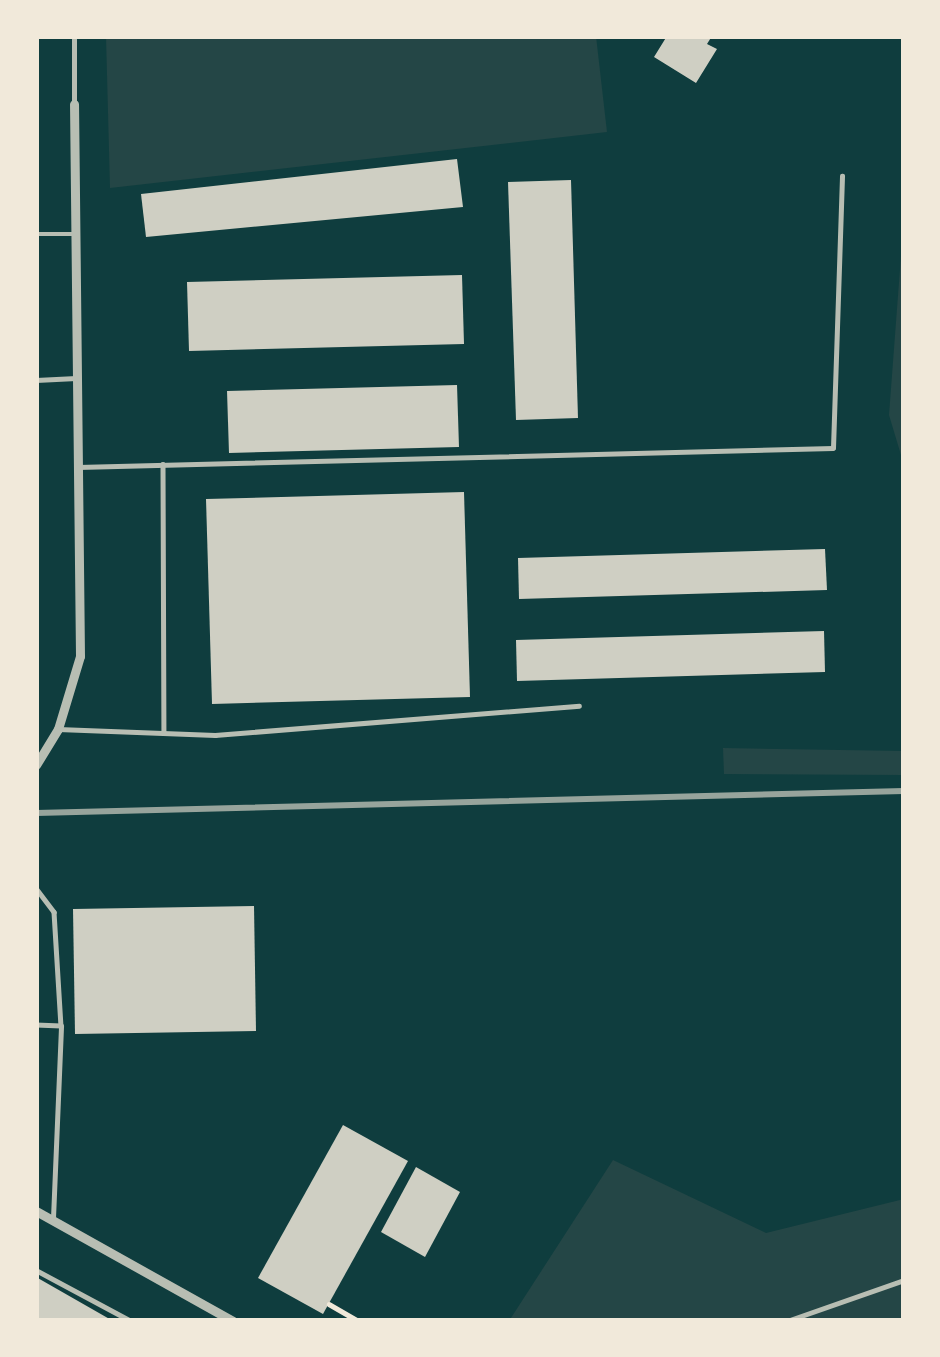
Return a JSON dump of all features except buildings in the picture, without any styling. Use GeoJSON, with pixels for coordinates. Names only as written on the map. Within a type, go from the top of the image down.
{"type":"FeatureCollection","features":[{"type":"Feature","properties":{"kind":"street"},"geometry":{"type":"LineString","coordinates":[[36,765],[58,729],[80,656],[74,104]]}},
{"type":"Feature","properties":{"kind":"street"},"geometry":{"type":"LineString","coordinates":[[36,1210],[233,1321]]}},
{"type":"Feature","properties":{"kind":"lane"},"geometry":{"type":"LineString","coordinates":[[74,36],[74,104]]}},
{"type":"Feature","properties":{"kind":"lane"},"geometry":{"type":"LineString","coordinates":[[78,467],[833,448],[842,176]]}},
{"type":"Feature","properties":{"kind":"lane"},"geometry":{"type":"LineString","coordinates":[[36,234],[74,234]]}},
{"type":"Feature","properties":{"kind":"lane"},"geometry":{"type":"LineString","coordinates":[[36,380],[76,378]]}},
{"type":"Feature","properties":{"kind":"lane"},"geometry":{"type":"LineString","coordinates":[[163,464],[164,733]]}},
{"type":"Feature","properties":{"kind":"lane"},"geometry":{"type":"LineString","coordinates":[[58,729],[164,733],[579,706]]}},
{"type":"Feature","properties":{"kind":"lane"},"geometry":{"type":"LineString","coordinates":[[36,888],[54,912],[61,1026],[52,1220]]}},
{"type":"Feature","properties":{"kind":"lane"},"geometry":{"type":"LineString","coordinates":[[36,1025],[61,1026]]}},
{"type":"Feature","properties":{"kind":"lane"},"geometry":{"type":"LineString","coordinates":[[36,1270],[131,1321]]}},
{"type":"Feature","properties":{"kind":"lane"},"geometry":{"type":"LineString","coordinates":[[787,1321],[904,1280]]}},
{"type":"Feature","properties":{"kind":"path"},"geometry":{"type":"LineString","coordinates":[[328,1304],[359,1321]]}},
{"type":"Feature","properties":{"kind":"shaded area"},"geometry":{"type":"Polygon","coordinates":[[[106,36],[596,36],[607,132],[110,188],[106,36]]]}},
{"type":"Feature","properties":{"kind":"shaded area"},"geometry":{"type":"Polygon","coordinates":[[[904,216],[904,465],[889,415],[904,216]]]}},
{"type":"Feature","properties":{"kind":"shaded area"},"geometry":{"type":"Polygon","coordinates":[[[723,748],[904,751],[904,775],[724,774],[723,748]]]}},
{"type":"Feature","properties":{"kind":"shaded area"},"geometry":{"type":"Polygon","coordinates":[[[613,1160],[766,1233],[904,1199],[904,1321],[509,1321],[613,1160]]]}},
{"type":"Feature","properties":{"kind":"railway"},"geometry":{"type":"LineString","coordinates":[[36,813],[904,791]]}}]}
